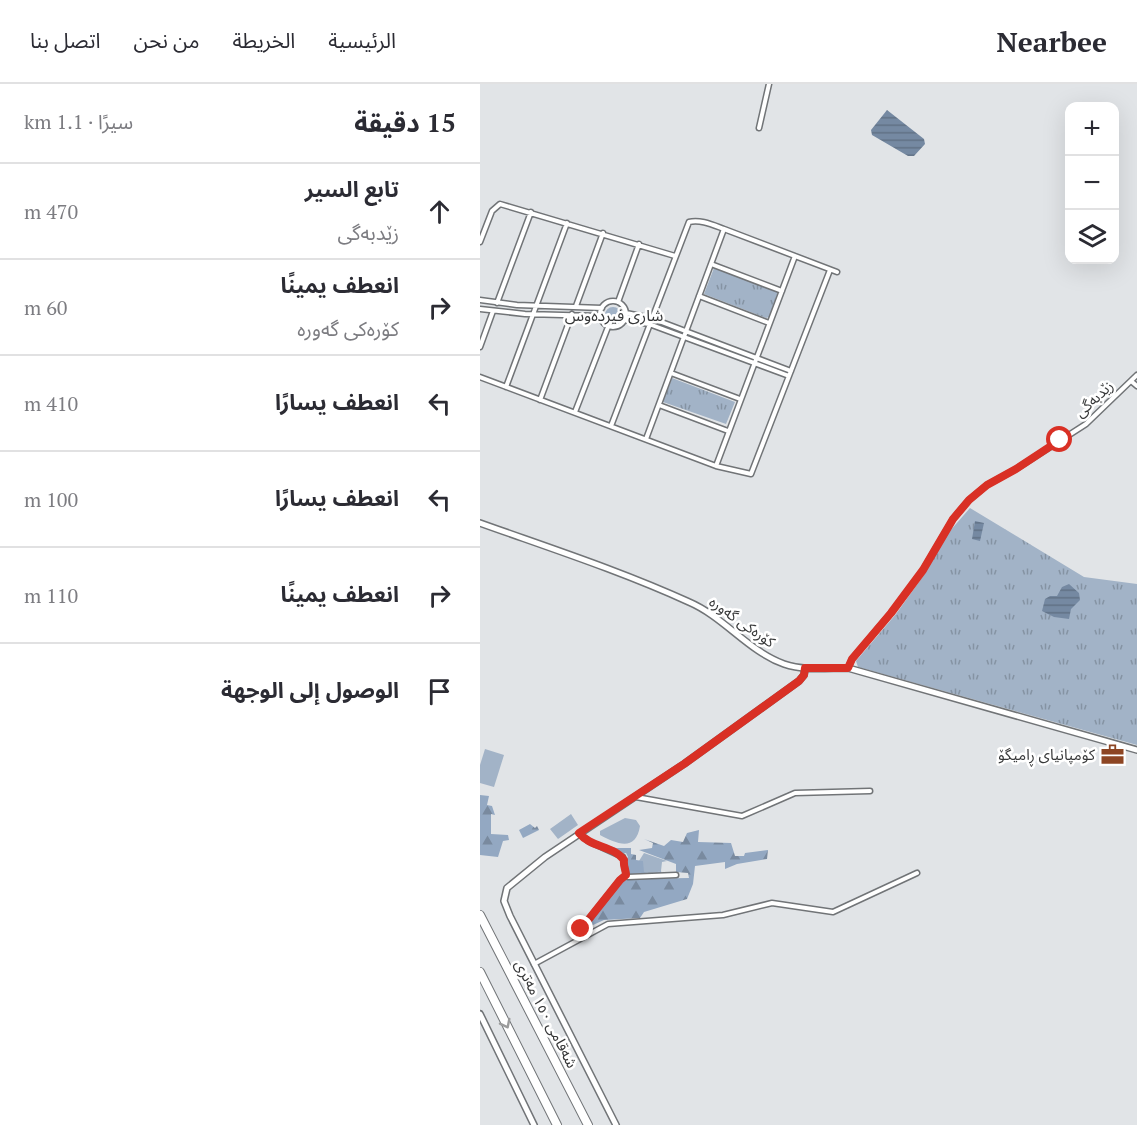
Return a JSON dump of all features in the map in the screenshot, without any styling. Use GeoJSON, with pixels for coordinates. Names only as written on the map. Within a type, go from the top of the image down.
{"type":"FeatureCollection","features":[{"type":"Feature","properties":{"kind":"highway","name":"شەقامی ١٥٠ مەتری"},"geometry":{"type":"LineString","coordinates":[[480,915],[588,1125]]}},
{"type":"Feature","properties":{"kind":"highway"},"geometry":{"type":"LineString","coordinates":[[480,972],[557,1125]]}},
{"type":"Feature","properties":{"kind":"street"},"geometry":{"type":"LineString","coordinates":[[759,128],[769,84]]}},
{"type":"Feature","properties":{"kind":"street"},"geometry":{"type":"LineString","coordinates":[[480,242],[492,211],[498,205],[531,212],[675,256]]}},
{"type":"Feature","properties":{"kind":"street"},"geometry":{"type":"LineString","coordinates":[[497,303],[531,212]]}},
{"type":"Feature","properties":{"kind":"street"},"geometry":{"type":"LineString","coordinates":[[611,426],[689,222],[693,220],[724,229],[837,272]]}},
{"type":"Feature","properties":{"kind":"street"},"geometry":{"type":"LineString","coordinates":[[506,387],[567,223]]}},
{"type":"Feature","properties":{"kind":"street"},"geometry":{"type":"LineString","coordinates":[[646,439],[724,229]]}},
{"type":"Feature","properties":{"kind":"street"},"geometry":{"type":"LineString","coordinates":[[576,306],[603,233]]}},
{"type":"Feature","properties":{"kind":"street"},"geometry":{"type":"LineString","coordinates":[[618,302],[639,244]]}},
{"type":"Feature","properties":{"kind":"street"},"geometry":{"type":"LineString","coordinates":[[716,466],[795,256]]}},
{"type":"Feature","properties":{"kind":"street"},"geometry":{"type":"LineString","coordinates":[[711,264],[782,291]]}},
{"type":"Feature","properties":{"kind":"street"},"geometry":{"type":"LineString","coordinates":[[480,377],[716,466],[747,475],[753,473],[830,270]]}},
{"type":"Feature","properties":{"kind":"street"},"geometry":{"type":"LineString","coordinates":[[699,296],[769,323]]}},
{"type":"Feature","properties":{"kind":"street"},"geometry":{"type":"LineString","coordinates":[[480,300],[536,306],[602,308]]}},
{"type":"Feature","properties":{"kind":"street"},"geometry":{"type":"LineString","coordinates":[[609,302],[618,302],[626,313],[625,320],[618,326],[608,327],[602,322],[600,316],[602,308],[609,302]]}},
{"type":"Feature","properties":{"kind":"street"},"geometry":{"type":"LineString","coordinates":[[480,309],[533,314],[600,316]]}},
{"type":"Feature","properties":{"kind":"street"},"geometry":{"type":"LineString","coordinates":[[480,347],[493,311]]}},
{"type":"Feature","properties":{"kind":"street"},"geometry":{"type":"LineString","coordinates":[[626,313],[651,318],[755,361]]}},
{"type":"Feature","properties":{"kind":"street"},"geometry":{"type":"LineString","coordinates":[[540,400],[572,314]]}},
{"type":"Feature","properties":{"kind":"street"},"geometry":{"type":"LineString","coordinates":[[625,320],[649,324],[790,374]]}},
{"type":"Feature","properties":{"kind":"street"},"geometry":{"type":"LineString","coordinates":[[576,412],[608,327]]}},
{"type":"Feature","properties":{"kind":"street"},"geometry":{"type":"LineString","coordinates":[[671,373],[740,399]]}},
{"type":"Feature","properties":{"kind":"street","name":"زێدبەگی"},"geometry":{"type":"LineString","coordinates":[[848,668],[852,659],[891,613],[923,570],[953,519],[969,500],[987,485],[1086,424],[1137,375]]}},
{"type":"Feature","properties":{"kind":"street"},"geometry":{"type":"LineString","coordinates":[[1131,381],[1137,386]]}},
{"type":"Feature","properties":{"kind":"street"},"geometry":{"type":"LineString","coordinates":[[659,405],[728,431]]}},
{"type":"Feature","properties":{"kind":"street","name":"کۆرەکی گەورە"},"geometry":{"type":"LineString","coordinates":[[480,523],[634,577],[690,602],[711,613],[751,645],[785,664],[805,668],[848,668],[1137,750]]}},
{"type":"Feature","properties":{"kind":"street"},"geometry":{"type":"LineString","coordinates":[[616,1125],[506,907],[504,894],[512,884],[545,857],[799,681],[804,675],[805,668]]}},
{"type":"Feature","properties":{"kind":"street"},"geometry":{"type":"LineString","coordinates":[[636,796],[742,816],[795,793],[870,791]]}},
{"type":"Feature","properties":{"kind":"street"},"geometry":{"type":"LineString","coordinates":[[579,833],[588,841],[623,857],[626,875]]}},
{"type":"Feature","properties":{"kind":"street"},"geometry":{"type":"LineString","coordinates":[[534,964],[608,924],[723,915],[772,903],[832,912],[917,873]]}},
{"type":"Feature","properties":{"kind":"street"},"geometry":{"type":"LineString","coordinates":[[581,929],[626,875],[657,877],[676,874]]}},
{"type":"Feature","properties":{"kind":"street"},"geometry":{"type":"LineString","coordinates":[[480,1014],[534,1125]]}},
{"type":"Feature","properties":{"kind":"green space"},"geometry":{"type":"Polygon","coordinates":[[[714,268],[778,292],[769,317],[766,318],[704,294],[714,268]]]}},
{"type":"Feature","properties":{"kind":"green space"},"geometry":{"type":"Polygon","coordinates":[[[610,307],[616,307],[621,315],[619,321],[610,323],[605,318],[605,312],[610,307]]]}},
{"type":"Feature","properties":{"kind":"green space"},"geometry":{"type":"Polygon","coordinates":[[[672,378],[735,402],[726,424],[663,402],[672,378]]]}},
{"type":"Feature","properties":{"kind":"green space"},"geometry":{"type":"Polygon","coordinates":[[[970,508],[1084,577],[1137,584],[1137,745],[858,667],[856,661],[896,614],[924,575],[949,532],[970,508]]]}},
{"type":"Feature","properties":{"kind":"green space"},"geometry":{"type":"Polygon","coordinates":[[[485,749],[504,755],[494,787],[480,783],[480,765],[485,749]]]}},
{"type":"Feature","properties":{"kind":"green space"},"geometry":{"type":"Polygon","coordinates":[[[480,795],[489,796],[487,805],[492,806],[495,815],[491,814],[491,834],[508,835],[509,840],[503,841],[498,857],[480,855],[480,795]]]}},
{"type":"Feature","properties":{"kind":"green space"},"geometry":{"type":"Polygon","coordinates":[[[571,814],[578,825],[558,839],[550,829],[571,814]]]}},
{"type":"Feature","properties":{"kind":"green space"},"geometry":{"type":"Polygon","coordinates":[[[625,818],[636,820],[640,826],[638,834],[630,843],[619,843],[600,835],[600,831],[625,818]]]}},
{"type":"Feature","properties":{"kind":"green space"},"geometry":{"type":"Polygon","coordinates":[[[530,824],[535,828],[537,826],[539,830],[523,838],[519,830],[530,824]]]}},
{"type":"Feature","properties":{"kind":"green space"},"geometry":{"type":"Polygon","coordinates":[[[699,830],[698,842],[731,843],[735,856],[768,850],[767,859],[737,864],[725,869],[725,862],[695,866],[693,884],[687,899],[644,912],[640,918],[604,920],[582,930],[624,879],[689,878],[688,873],[676,872],[676,864],[639,850],[652,848],[653,843],[644,839],[664,846],[671,840],[683,842],[687,833],[699,830]]]}},
{"type":"Feature","properties":{"kind":"green space"},"geometry":{"type":"Polygon","coordinates":[[[595,841],[616,848],[631,848],[631,854],[636,855],[636,860],[643,861],[644,872],[661,871],[662,875],[628,875],[626,853],[622,854],[595,841]]]}},
{"type":"Feature","properties":{"kind":"green space"},"geometry":{"type":"Polygon","coordinates":[[[644,853],[667,861],[662,862],[661,871],[643,872],[639,861],[644,853]]]}},
{"type":"Feature","properties":{"kind":"shaded area"},"geometry":{"type":"Polygon","coordinates":[[[887,110],[924,139],[925,144],[914,156],[908,156],[872,135],[871,130],[887,110]]]}},
{"type":"Feature","properties":{"kind":"shaded area"},"geometry":{"type":"Polygon","coordinates":[[[975,521],[984,523],[980,541],[972,539],[975,521]]]}},
{"type":"Feature","properties":{"kind":"shaded area"},"geometry":{"type":"Polygon","coordinates":[[[1069,584],[1079,593],[1080,600],[1071,609],[1069,619],[1054,617],[1042,611],[1045,599],[1057,596],[1062,587],[1069,584]]]}},
{"type":"Feature","properties":{"kind":"place","name":"کۆمپانیای ڕامیگۆ"},"geometry":{"type":"Point","coordinates":[1113,755]}},
{"type":"Feature","properties":{"kind":"district","name":"شاری فیردەوس"},"geometry":{"type":"Point","coordinates":[614,315]}},
{"type":"Feature","properties":{"kind":"route"},"geometry":{"type":"LineString","coordinates":[[581,929],[626,875],[626,872],[623,857],[588,841],[579,833],[684,764],[799,681],[804,675],[805,668],[848,668],[852,659],[891,613],[923,570],[963,506],[987,485],[1060,440]]}}]}
